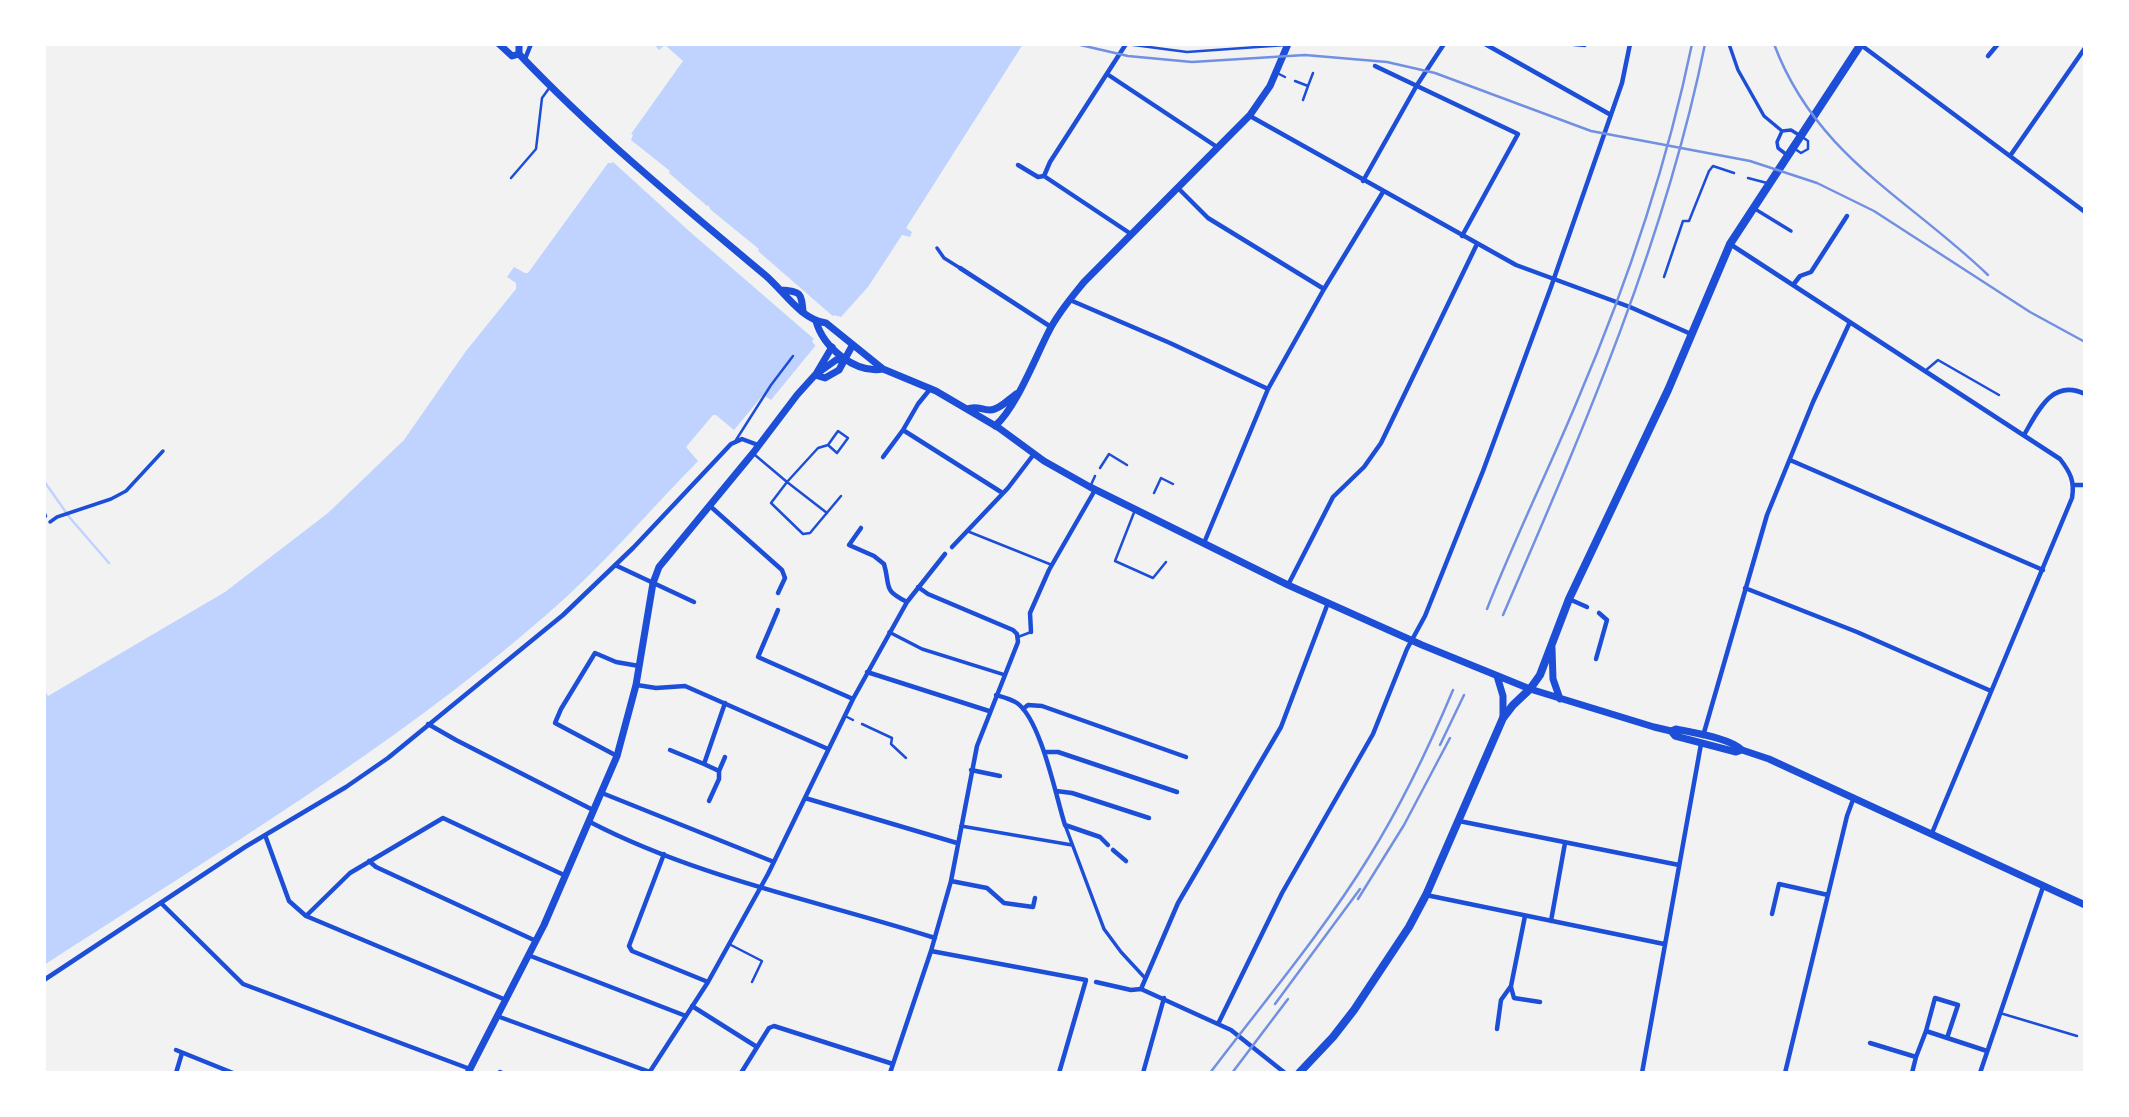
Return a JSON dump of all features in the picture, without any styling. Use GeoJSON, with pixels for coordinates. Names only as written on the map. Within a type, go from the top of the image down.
{"type":"FeatureCollection","features":[{"type":"Feature","properties":{"kind":"highway"},"geometry":{"type":"LineString","coordinates":[[1299,1073],[1333,1037],[1369,990],[1409,927],[1426,895],[1503,718],[1531,689],[1540,675],[1569,599],[1668,390],[1730,244],[1861,44]]}},
{"type":"Feature","properties":{"kind":"main road"},"geometry":{"type":"LineString","coordinates":[[499,44],[512,56],[521,57]]}},
{"type":"Feature","properties":{"kind":"main road"},"geometry":{"type":"LineString","coordinates":[[519,44],[521,57],[612,146],[781,290],[797,292],[801,296],[803,310],[816,321],[826,323],[883,369],[931,388],[1092,488],[1135,510],[1145,511],[1288,586],[1497,676],[1560,699],[1671,731],[1675,736],[1702,739],[1736,752],[1742,750],[1769,759],[2085,905]]}},
{"type":"Feature","properties":{"kind":"main road"},"geometry":{"type":"LineString","coordinates":[[995,426],[1010,409],[1051,327],[1070,300],[1084,282],[1250,115],[1277,73],[1288,44]]}},
{"type":"Feature","properties":{"kind":"main road"},"geometry":{"type":"LineString","coordinates":[[816,321],[819,332],[844,358],[859,366],[883,369]]}},
{"type":"Feature","properties":{"kind":"main road"},"geometry":{"type":"LineString","coordinates":[[816,375],[830,344]]}},
{"type":"Feature","properties":{"kind":"main road"},"geometry":{"type":"LineString","coordinates":[[469,1071],[536,941],[617,756],[636,685],[653,583],[666,558],[759,446],[797,394],[816,375],[836,360],[844,358],[852,346]]}},
{"type":"Feature","properties":{"kind":"main road"},"geometry":{"type":"LineString","coordinates":[[967,409],[976,406],[994,410],[1016,394]]}},
{"type":"Feature","properties":{"kind":"main road"},"geometry":{"type":"LineString","coordinates":[[1552,647],[1553,679],[1560,699]]}},
{"type":"Feature","properties":{"kind":"main road"},"geometry":{"type":"LineString","coordinates":[[1497,676],[1503,695],[1503,718]]}},
{"type":"Feature","properties":{"kind":"street"},"geometry":{"type":"LineString","coordinates":[[521,57],[531,44]]}},
{"type":"Feature","properties":{"kind":"street"},"geometry":{"type":"LineString","coordinates":[[1044,176],[1050,162],[1126,44]]}},
{"type":"Feature","properties":{"kind":"street"},"geometry":{"type":"LineString","coordinates":[[1363,181],[1417,85],[1444,44]]}},
{"type":"Feature","properties":{"kind":"street"},"geometry":{"type":"LineString","coordinates":[[1485,44],[1611,115]]}},
{"type":"Feature","properties":{"kind":"street"},"geometry":{"type":"LineString","coordinates":[[1218,1024],[1282,894],[1373,734],[1412,640],[1425,616],[1483,471],[1553,280],[1622,83],[1630,44]]}},
{"type":"Feature","properties":{"kind":"street"},"geometry":{"type":"LineString","coordinates":[[1729,44],[1738,70],[1764,116],[1782,131],[1791,130],[1801,136]]}},
{"type":"Feature","properties":{"kind":"street"},"geometry":{"type":"LineString","coordinates":[[1861,44],[2085,212]]}},
{"type":"Feature","properties":{"kind":"street"},"geometry":{"type":"LineString","coordinates":[[1988,56],[1998,44]]}},
{"type":"Feature","properties":{"kind":"street"},"geometry":{"type":"LineString","coordinates":[[2010,156],[2085,48]]}},
{"type":"Feature","properties":{"kind":"street"},"geometry":{"type":"LineString","coordinates":[[1375,66],[1518,134],[1462,236]]}},
{"type":"Feature","properties":{"kind":"street"},"geometry":{"type":"LineString","coordinates":[[1107,74],[1218,148]]}},
{"type":"Feature","properties":{"kind":"street"},"geometry":{"type":"LineString","coordinates":[[1250,115],[1516,265],[1642,312],[1691,334]]}},
{"type":"Feature","properties":{"kind":"street"},"geometry":{"type":"LineString","coordinates":[[1782,131],[1777,142],[1778,148],[1791,152]]}},
{"type":"Feature","properties":{"kind":"street"},"geometry":{"type":"LineString","coordinates":[[1018,165],[1038,177],[1044,176],[1131,234]]}},
{"type":"Feature","properties":{"kind":"street"},"geometry":{"type":"LineString","coordinates":[[1178,188],[1209,219],[1324,289]]}},
{"type":"Feature","properties":{"kind":"street"},"geometry":{"type":"LineString","coordinates":[[1204,543],[1268,389],[1383,192]]}},
{"type":"Feature","properties":{"kind":"street"},"geometry":{"type":"LineString","coordinates":[[1753,208],[1791,231]]}},
{"type":"Feature","properties":{"kind":"street"},"geometry":{"type":"LineString","coordinates":[[1793,285],[1800,276],[1811,272],[1847,216]]}},
{"type":"Feature","properties":{"kind":"street"},"geometry":{"type":"LineString","coordinates":[[1288,586],[1333,497],[1364,467],[1381,443],[1477,244]]}},
{"type":"Feature","properties":{"kind":"street"},"geometry":{"type":"LineString","coordinates":[[1730,244],[2060,459],[2071,475],[2074,485],[2072,498],[1932,833]]}},
{"type":"Feature","properties":{"kind":"street"},"geometry":{"type":"LineString","coordinates":[[937,248],[944,258],[1051,327]]}},
{"type":"Feature","properties":{"kind":"street"},"geometry":{"type":"LineString","coordinates":[[1070,300],[1268,389]]}},
{"type":"Feature","properties":{"kind":"street"},"geometry":{"type":"LineString","coordinates":[[1642,1073],[1702,739],[1767,514],[1850,322]]}},
{"type":"Feature","properties":{"kind":"street"},"geometry":{"type":"LineString","coordinates":[[883,457],[931,388]]}},
{"type":"Feature","properties":{"kind":"street"},"geometry":{"type":"LineString","coordinates":[[2024,435],[2038,410],[2053,394],[2064,390],[2076,390],[2085,394]]}},
{"type":"Feature","properties":{"kind":"street"},"geometry":{"type":"LineString","coordinates":[[903,430],[1001,492]]}},
{"type":"Feature","properties":{"kind":"street"},"geometry":{"type":"LineString","coordinates":[[44,980],[387,758],[543,634],[615,565],[736,440],[745,439],[759,446]]}},
{"type":"Feature","properties":{"kind":"street"},"geometry":{"type":"LineString","coordinates":[[50,522],[126,491],[163,451]]}},
{"type":"Feature","properties":{"kind":"street"},"geometry":{"type":"LineString","coordinates":[[952,547],[1007,488],[1034,454]]}},
{"type":"Feature","properties":{"kind":"street"},"geometry":{"type":"LineString","coordinates":[[1790,460],[2043,570]]}},
{"type":"Feature","properties":{"kind":"street"},"geometry":{"type":"LineString","coordinates":[[2074,485],[2085,485]]}},
{"type":"Feature","properties":{"kind":"street"},"geometry":{"type":"LineString","coordinates":[[1031,632],[1030,613],[1092,488]]}},
{"type":"Feature","properties":{"kind":"street"},"geometry":{"type":"LineString","coordinates":[[709,505],[782,570],[785,578],[778,593]]}},
{"type":"Feature","properties":{"kind":"street"},"geometry":{"type":"LineString","coordinates":[[861,528],[849,545],[874,556],[884,564],[891,594],[907,601]]}},
{"type":"Feature","properties":{"kind":"street"},"geometry":{"type":"LineString","coordinates":[[497,1016],[649,1073],[708,982],[761,888],[853,699],[907,601],[945,554]]}},
{"type":"Feature","properties":{"kind":"street"},"geometry":{"type":"LineString","coordinates":[[615,565],[694,602]]}},
{"type":"Feature","properties":{"kind":"street"},"geometry":{"type":"LineString","coordinates":[[890,1073],[931,951],[951,881],[976,746],[1018,643],[1018,637],[1013,630],[928,594],[918,587]]}},
{"type":"Feature","properties":{"kind":"street"},"geometry":{"type":"LineString","coordinates":[[1745,588],[1857,632],[1992,691]]}},
{"type":"Feature","properties":{"kind":"street"},"geometry":{"type":"LineString","coordinates":[[1569,599],[1587,607]]}},
{"type":"Feature","properties":{"kind":"street"},"geometry":{"type":"LineString","coordinates":[[1141,989],[1178,903],[1282,727],[1328,603]]}},
{"type":"Feature","properties":{"kind":"street"},"geometry":{"type":"LineString","coordinates":[[778,610],[758,657],[853,699]]}},
{"type":"Feature","properties":{"kind":"street"},"geometry":{"type":"LineString","coordinates":[[1596,659],[1607,620],[1599,612]]}},
{"type":"Feature","properties":{"kind":"street"},"geometry":{"type":"LineString","coordinates":[[890,632],[922,649],[1005,675]]}},
{"type":"Feature","properties":{"kind":"street"},"geometry":{"type":"LineString","coordinates":[[617,756],[555,723],[595,653],[616,662],[639,666]]}},
{"type":"Feature","properties":{"kind":"street"},"geometry":{"type":"LineString","coordinates":[[867,672],[989,710]]}},
{"type":"Feature","properties":{"kind":"street"},"geometry":{"type":"LineString","coordinates":[[636,685],[656,688],[685,686],[828,749]]}},
{"type":"Feature","properties":{"kind":"street"},"geometry":{"type":"LineString","coordinates":[[996,695],[1014,701],[1023,709],[1044,752],[1065,825],[1104,929],[1145,978]]}},
{"type":"Feature","properties":{"kind":"street"},"geometry":{"type":"LineString","coordinates":[[704,764],[725,703]]}},
{"type":"Feature","properties":{"kind":"street"},"geometry":{"type":"LineString","coordinates":[[1023,709],[1028,705],[1042,706],[1186,757]]}},
{"type":"Feature","properties":{"kind":"street"},"geometry":{"type":"LineString","coordinates":[[428,724],[594,810]]}},
{"type":"Feature","properties":{"kind":"street"},"geometry":{"type":"LineString","coordinates":[[670,750],[719,771]]}},
{"type":"Feature","properties":{"kind":"street"},"geometry":{"type":"LineString","coordinates":[[1044,752],[1058,752],[1177,792]]}},
{"type":"Feature","properties":{"kind":"street"},"geometry":{"type":"LineString","coordinates":[[709,801],[725,757]]}},
{"type":"Feature","properties":{"kind":"street"},"geometry":{"type":"LineString","coordinates":[[971,770],[1000,776]]}},
{"type":"Feature","properties":{"kind":"street"},"geometry":{"type":"LineString","coordinates":[[1056,791],[1072,793],[1149,818]]}},
{"type":"Feature","properties":{"kind":"street"},"geometry":{"type":"LineString","coordinates":[[602,793],[774,862]]}},
{"type":"Feature","properties":{"kind":"street"},"geometry":{"type":"LineString","coordinates":[[1786,1073],[1854,797]]}},
{"type":"Feature","properties":{"kind":"street"},"geometry":{"type":"LineString","coordinates":[[805,798],[957,843]]}},
{"type":"Feature","properties":{"kind":"street"},"geometry":{"type":"LineString","coordinates":[[306,916],[350,873],[443,818],[566,876]]}},
{"type":"Feature","properties":{"kind":"street"},"geometry":{"type":"LineString","coordinates":[[1459,821],[1679,865]]}},
{"type":"Feature","properties":{"kind":"street"},"geometry":{"type":"LineString","coordinates":[[590,822],[664,854],[761,888],[935,938]]}},
{"type":"Feature","properties":{"kind":"street"},"geometry":{"type":"LineString","coordinates":[[961,825],[1072,845]]}},
{"type":"Feature","properties":{"kind":"street"},"geometry":{"type":"LineString","coordinates":[[1065,825],[1100,837],[1108,845]]}},
{"type":"Feature","properties":{"kind":"street"},"geometry":{"type":"LineString","coordinates":[[265,835],[289,901],[306,916],[506,1000]]}},
{"type":"Feature","properties":{"kind":"street"},"geometry":{"type":"LineString","coordinates":[[1551,922],[1565,843]]}},
{"type":"Feature","properties":{"kind":"street"},"geometry":{"type":"LineString","coordinates":[[1114,850],[1126,861]]}},
{"type":"Feature","properties":{"kind":"street"},"geometry":{"type":"LineString","coordinates":[[664,854],[629,946],[632,951],[708,982]]}},
{"type":"Feature","properties":{"kind":"street"},"geometry":{"type":"LineString","coordinates":[[369,861],[376,867],[536,941]]}},
{"type":"Feature","properties":{"kind":"street"},"geometry":{"type":"LineString","coordinates":[[951,881],[987,888],[1004,902],[1033,907],[1035,898]]}},
{"type":"Feature","properties":{"kind":"street"},"geometry":{"type":"LineString","coordinates":[[1772,914],[1779,884],[1828,895]]}},
{"type":"Feature","properties":{"kind":"street"},"geometry":{"type":"LineString","coordinates":[[1980,1073],[2043,887]]}},
{"type":"Feature","properties":{"kind":"street"},"geometry":{"type":"LineString","coordinates":[[1426,895],[1664,944]]}},
{"type":"Feature","properties":{"kind":"street"},"geometry":{"type":"LineString","coordinates":[[161,903],[243,984],[469,1071]]}},
{"type":"Feature","properties":{"kind":"street"},"geometry":{"type":"LineString","coordinates":[[1497,1029],[1502,1000],[1511,986],[1525,916]]}},
{"type":"Feature","properties":{"kind":"street"},"geometry":{"type":"LineString","coordinates":[[931,951],[1086,980],[1059,1073]]}},
{"type":"Feature","properties":{"kind":"street"},"geometry":{"type":"LineString","coordinates":[[528,956],[686,1016]]}},
{"type":"Feature","properties":{"kind":"street"},"geometry":{"type":"LineString","coordinates":[[1096,982],[1131,990],[1141,989],[1231,1030],[1285,1073]]}},
{"type":"Feature","properties":{"kind":"street"},"geometry":{"type":"LineString","coordinates":[[1511,986],[1514,998],[1540,1002]]}},
{"type":"Feature","properties":{"kind":"street"},"geometry":{"type":"LineString","coordinates":[[1143,1073],[1164,998]]}},
{"type":"Feature","properties":{"kind":"street"},"geometry":{"type":"LineString","coordinates":[[1912,1073],[1935,998],[1958,1005],[1947,1038]]}},
{"type":"Feature","properties":{"kind":"street"},"geometry":{"type":"LineString","coordinates":[[692,1006],[757,1047]]}},
{"type":"Feature","properties":{"kind":"street"},"geometry":{"type":"LineString","coordinates":[[741,1073],[769,1028],[778,1027],[893,1064]]}},
{"type":"Feature","properties":{"kind":"street"},"geometry":{"type":"LineString","coordinates":[[1926,1031],[1987,1051]]}},
{"type":"Feature","properties":{"kind":"street"},"geometry":{"type":"LineString","coordinates":[[1870,1043],[1916,1057]]}},
{"type":"Feature","properties":{"kind":"street"},"geometry":{"type":"LineString","coordinates":[[176,1050],[233,1073]]}},
{"type":"Feature","properties":{"kind":"street"},"geometry":{"type":"LineString","coordinates":[[176,1073],[182,1053]]}},
{"type":"Feature","properties":{"kind":"street"},"geometry":{"type":"LineString","coordinates":[[475,1060],[484,1065]]}},
{"type":"Feature","properties":{"kind":"lane"},"geometry":{"type":"LineString","coordinates":[[1126,44],[1187,52],[1288,44]]}},
{"type":"Feature","properties":{"kind":"lane"},"geometry":{"type":"LineString","coordinates":[[1574,45],[1586,44]]}},
{"type":"Feature","properties":{"kind":"lane"},"geometry":{"type":"LineString","coordinates":[[1277,73],[1285,77]]}},
{"type":"Feature","properties":{"kind":"lane"},"geometry":{"type":"LineString","coordinates":[[1303,100],[1312,73]]}},
{"type":"Feature","properties":{"kind":"lane"},"geometry":{"type":"LineString","coordinates":[[1295,81],[1308,86]]}},
{"type":"Feature","properties":{"kind":"lane"},"geometry":{"type":"LineString","coordinates":[[511,178],[536,149],[542,98],[550,87]]}},
{"type":"Feature","properties":{"kind":"lane"},"geometry":{"type":"LineString","coordinates":[[1664,277],[1679,229],[1683,221],[1689,221],[1709,171],[1713,166],[1734,173]]}},
{"type":"Feature","properties":{"kind":"lane"},"geometry":{"type":"LineString","coordinates":[[1748,178],[1771,183]]}},
{"type":"Feature","properties":{"kind":"lane"},"geometry":{"type":"LineString","coordinates":[[736,440],[758,403],[793,356]]}},
{"type":"Feature","properties":{"kind":"lane"},"geometry":{"type":"LineString","coordinates":[[1925,371],[1938,360],[1998,395]]}},
{"type":"Feature","properties":{"kind":"lane"},"geometry":{"type":"LineString","coordinates":[[828,445],[838,453],[848,438],[838,431],[828,445],[818,448],[787,481],[771,503],[803,534],[810,533],[841,496]]}},
{"type":"Feature","properties":{"kind":"lane"},"geometry":{"type":"LineString","coordinates":[[753,453],[827,513]]}},
{"type":"Feature","properties":{"kind":"lane"},"geometry":{"type":"LineString","coordinates":[[1100,468],[1109,454],[1127,465]]}},
{"type":"Feature","properties":{"kind":"lane"},"geometry":{"type":"LineString","coordinates":[[1092,488],[1095,476]]}},
{"type":"Feature","properties":{"kind":"lane"},"geometry":{"type":"LineString","coordinates":[[1154,493],[1161,478],[1173,484]]}},
{"type":"Feature","properties":{"kind":"lane"},"geometry":{"type":"LineString","coordinates":[[1135,510],[1115,561],[1153,578],[1166,562]]}},
{"type":"Feature","properties":{"kind":"lane"},"geometry":{"type":"LineString","coordinates":[[967,531],[1052,565]]}},
{"type":"Feature","properties":{"kind":"lane"},"geometry":{"type":"LineString","coordinates":[[945,554],[952,547]]}},
{"type":"Feature","properties":{"kind":"lane"},"geometry":{"type":"LineString","coordinates":[[1018,637],[1031,632]]}},
{"type":"Feature","properties":{"kind":"lane"},"geometry":{"type":"LineString","coordinates":[[845,716],[853,720]]}},
{"type":"Feature","properties":{"kind":"lane"},"geometry":{"type":"LineString","coordinates":[[862,724],[892,738],[891,744],[906,758]]}},
{"type":"Feature","properties":{"kind":"lane"},"geometry":{"type":"LineString","coordinates":[[729,944],[762,961],[752,982]]}},
{"type":"Feature","properties":{"kind":"lane"},"geometry":{"type":"LineString","coordinates":[[1086,980],[1096,982]]}},
{"type":"Feature","properties":{"kind":"lane"},"geometry":{"type":"LineString","coordinates":[[2000,1013],[2077,1036]]}},
{"type":"Feature","properties":{"kind":"water"},"geometry":{"type":"Polygon","coordinates":[[[1023,44],[906,228],[912,232],[910,237],[902,235],[868,287],[841,317],[834,315],[812,341],[816,345],[771,400],[763,395],[734,430],[713,415],[686,447],[698,461],[565,598],[486,665],[364,756],[44,965],[44,689],[48,696],[225,592],[328,513],[404,440],[466,351],[516,289],[516,283],[507,277],[514,267],[528,273],[608,163],[612,163],[632,136],[683,61],[665,45],[659,50],[655,45],[1023,44]]]}},
{"type":"Feature","properties":{"kind":"pier"},"geometry":{"type":"Polygon","coordinates":[[[628,132],[633,135],[631,140],[670,171],[669,173],[711,210],[759,249],[758,251],[835,318],[839,316],[843,320],[836,318],[816,341],[818,348],[813,343],[814,339],[613,162],[605,161],[611,158],[628,136],[628,132]]]}},
{"type":"Feature","properties":{"kind":"waterway"},"geometry":{"type":"LineString","coordinates":[[44,481],[70,518],[109,563]]}},
{"type":"Feature","properties":{"kind":"railway"},"geometry":{"type":"LineString","coordinates":[[1076,44],[1128,56],[1192,62],[1305,55],[1387,62],[1435,73],[1591,131],[1750,161],[1817,183],[1874,211],[2030,312],[2085,342]]}},
{"type":"Feature","properties":{"kind":"railway"},"geometry":{"type":"LineString","coordinates":[[1487,609],[1578,399],[1629,268],[1671,134],[1692,44]]}},
{"type":"Feature","properties":{"kind":"railway"},"geometry":{"type":"LineString","coordinates":[[1503,615],[1592,405],[1645,263],[1668,191],[1705,44]]}},
{"type":"Feature","properties":{"kind":"railway"},"geometry":{"type":"LineString","coordinates":[[1774,44],[1792,83],[1839,146],[1988,275]]}},
{"type":"Feature","properties":{"kind":"railway"},"geometry":{"type":"LineString","coordinates":[[1210,1073],[1312,940],[1369,857],[1393,817],[1453,690]]}},
{"type":"Feature","properties":{"kind":"railway"},"geometry":{"type":"LineString","coordinates":[[1440,745],[1464,695]]}},
{"type":"Feature","properties":{"kind":"railway"},"geometry":{"type":"LineString","coordinates":[[1358,899],[1404,825],[1450,738]]}},
{"type":"Feature","properties":{"kind":"railway"},"geometry":{"type":"LineString","coordinates":[[1275,1004],[1360,889]]}},
{"type":"Feature","properties":{"kind":"railway"},"geometry":{"type":"LineString","coordinates":[[1232,1073],[1288,999]]}}]}
